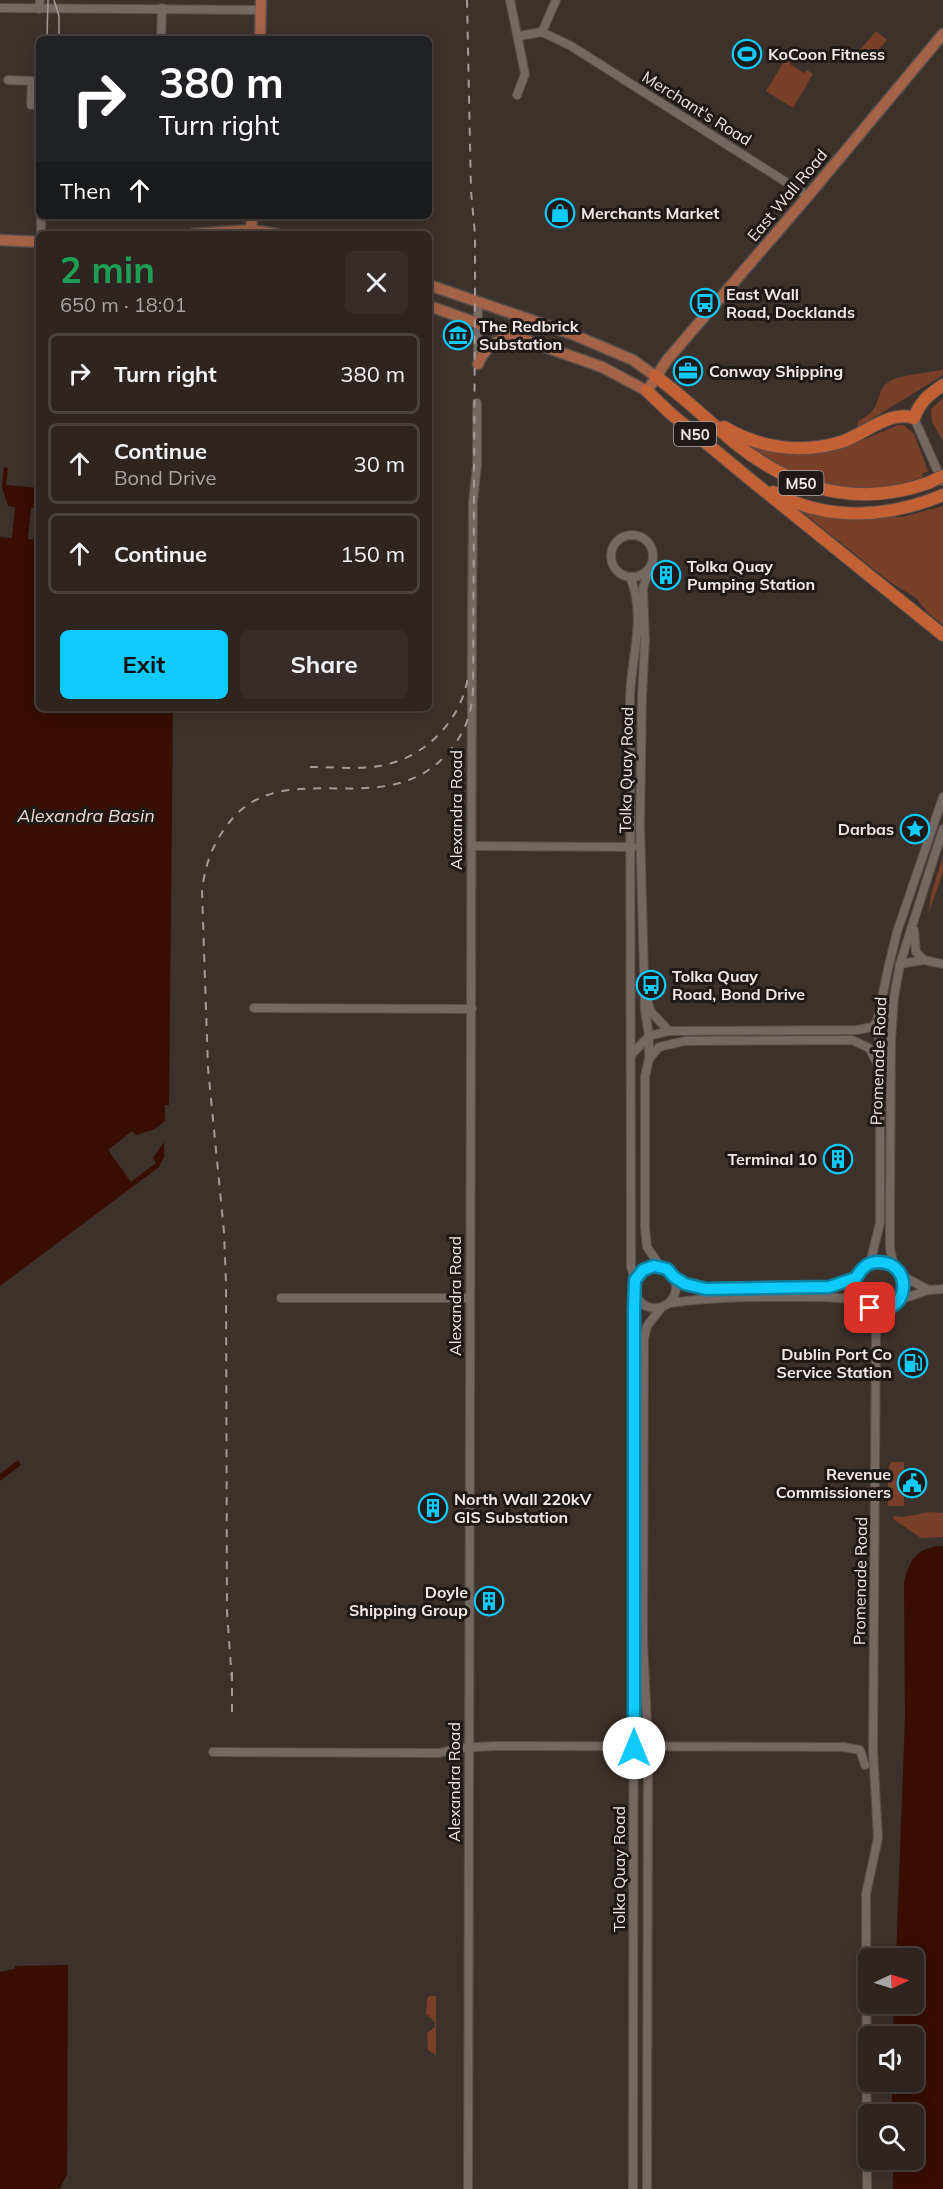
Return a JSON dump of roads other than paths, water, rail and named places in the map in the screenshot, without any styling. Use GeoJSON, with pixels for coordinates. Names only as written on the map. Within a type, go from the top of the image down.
{"type":"FeatureCollection","features":[{"type":"Feature","properties":{"kind":"highway","name":"N50"},"geometry":{"type":"LineString","coordinates":[[655,376],[694,409]]}},
{"type":"Feature","properties":{"kind":"highway"},"geometry":{"type":"LineString","coordinates":[[694,409],[749,440],[775,446],[799,448],[842,442],[891,418],[905,415],[914,418],[918,405],[943,385]]}},
{"type":"Feature","properties":{"kind":"highway","name":"N50"},"geometry":{"type":"LineString","coordinates":[[647,391],[746,476]]}},
{"type":"Feature","properties":{"kind":"highway","name":"M50"},"geometry":{"type":"LineString","coordinates":[[694,409],[759,460],[806,485],[834,493],[868,494],[896,491],[928,483],[943,476]]}},
{"type":"Feature","properties":{"kind":"highway"},"geometry":{"type":"LineString","coordinates":[[746,476],[943,635]]}},
{"type":"Feature","properties":{"kind":"highway","name":"M50"},"geometry":{"type":"LineString","coordinates":[[746,476],[776,494],[808,507],[838,513],[870,514],[895,511],[939,496]]}},
{"type":"Feature","properties":{"kind":"main road"},"geometry":{"type":"LineString","coordinates":[[259,36],[260,5]]}},
{"type":"Feature","properties":{"kind":"main road","name":"East Wall Road"},"geometry":{"type":"LineString","coordinates":[[647,391],[655,376],[711,307],[943,34]]}},
{"type":"Feature","properties":{"kind":"main road"},"geometry":{"type":"LineString","coordinates":[[0,240],[36,242]]}},
{"type":"Feature","properties":{"kind":"main road"},"geometry":{"type":"LineString","coordinates":[[432,286],[581,338],[633,360],[655,376]]}},
{"type":"Feature","properties":{"kind":"main road"},"geometry":{"type":"LineString","coordinates":[[432,307],[602,367],[647,391]]}},
{"type":"Feature","properties":{"kind":"main road"},"geometry":{"type":"LineString","coordinates":[[478,364],[483,354],[496,343],[505,339],[520,339]]}},
{"type":"Feature","properties":{"kind":"street"},"geometry":{"type":"LineString","coordinates":[[510,0],[525,74],[517,95]]}},
{"type":"Feature","properties":{"kind":"street"},"geometry":{"type":"LineString","coordinates":[[519,36],[542,32],[556,0]]}},
{"type":"Feature","properties":{"kind":"street"},"geometry":{"type":"LineString","coordinates":[[0,8],[39,5],[162,8],[260,5]]}},
{"type":"Feature","properties":{"kind":"street"},"geometry":{"type":"LineString","coordinates":[[160,36],[162,8]]}},
{"type":"Feature","properties":{"kind":"street","name":"Merchant's Road"},"geometry":{"type":"LineString","coordinates":[[542,32],[571,46],[807,196]]}},
{"type":"Feature","properties":{"kind":"street"},"geometry":{"type":"LineString","coordinates":[[8,80],[32,81],[31,105]]}},
{"type":"Feature","properties":{"kind":"street"},"geometry":{"type":"LineString","coordinates":[[478,303],[478,364]]}},
{"type":"Feature","properties":{"kind":"street","name":"Alexandra Road"},"geometry":{"type":"LineString","coordinates":[[468,2189],[471,846],[473,512],[477,465],[477,403]]}},
{"type":"Feature","properties":{"kind":"street"},"geometry":{"type":"LineString","coordinates":[[914,418],[943,482]]}},
{"type":"Feature","properties":{"kind":"street"},"geometry":{"type":"LineString","coordinates":[[636,536],[649,544],[653,558],[649,569],[639,576],[630,577],[620,573],[612,561],[614,547],[623,537],[636,536]]}},
{"type":"Feature","properties":{"kind":"street","name":"Tolka Quay Road"},"geometry":{"type":"LineString","coordinates":[[649,569],[643,592],[645,640],[640,847],[645,1011],[649,1036],[649,1059],[645,1076],[645,1239],[647,1247],[660,1266]]}},
{"type":"Feature","properties":{"kind":"street","name":"Tolka Quay Road"},"geometry":{"type":"LineString","coordinates":[[630,577],[637,598],[637,638],[630,685],[632,757],[630,847],[631,1248],[635,1280]]}},
{"type":"Feature","properties":{"kind":"street","name":"Promenade Road"},"geometry":{"type":"LineString","coordinates":[[870,1263],[880,1223],[880,1071],[877,1022],[897,932],[943,797]]}},
{"type":"Feature","properties":{"kind":"street","name":"Promenade Road"},"geometry":{"type":"LineString","coordinates":[[894,1267],[890,1248],[891,1041],[894,997],[900,964],[943,829]]}},
{"type":"Feature","properties":{"kind":"street"},"geometry":{"type":"LineString","coordinates":[[471,846],[640,847]]}},
{"type":"Feature","properties":{"kind":"street","name":"Promenade Road"},"geometry":{"type":"LineString","coordinates":[[934,862],[943,846]]}},
{"type":"Feature","properties":{"kind":"street"},"geometry":{"type":"LineString","coordinates":[[914,924],[916,952],[924,960]]}},
{"type":"Feature","properties":{"kind":"street"},"geometry":{"type":"LineString","coordinates":[[900,964],[924,960],[943,964]]}},
{"type":"Feature","properties":{"kind":"street"},"geometry":{"type":"LineString","coordinates":[[632,972],[645,972]]}},
{"type":"Feature","properties":{"kind":"street"},"geometry":{"type":"LineString","coordinates":[[645,994],[651,1012],[669,1031]]}},
{"type":"Feature","properties":{"kind":"street"},"geometry":{"type":"LineString","coordinates":[[254,1008],[472,1009]]}},
{"type":"Feature","properties":{"kind":"street"},"geometry":{"type":"LineString","coordinates":[[632,1054],[649,1036],[669,1031],[857,1030],[872,1027],[877,1022]]}},
{"type":"Feature","properties":{"kind":"street"},"geometry":{"type":"LineString","coordinates":[[649,1059],[659,1047],[685,1041],[852,1040],[869,1048],[880,1071]]}},
{"type":"Feature","properties":{"kind":"street"},"geometry":{"type":"LineString","coordinates":[[861,1301],[856,1288],[856,1278],[870,1263],[880,1262],[894,1267],[902,1276],[929,1290]]}},
{"type":"Feature","properties":{"kind":"street"},"geometry":{"type":"LineString","coordinates":[[856,1278],[829,1287],[706,1289],[674,1277],[667,1269],[660,1266],[648,1267],[635,1280],[636,1296],[649,1307],[661,1308],[670,1303],[740,1297],[816,1296],[861,1301],[874,1309],[888,1308],[899,1300],[929,1290],[943,1289]]}},
{"type":"Feature","properties":{"kind":"street"},"geometry":{"type":"LineString","coordinates":[[899,1300],[903,1289],[902,1276]]}},
{"type":"Feature","properties":{"kind":"street"},"geometry":{"type":"LineString","coordinates":[[670,1303],[676,1294],[674,1277]]}},
{"type":"Feature","properties":{"kind":"street","name":"Tolka Quay Road"},"geometry":{"type":"LineString","coordinates":[[633,2189],[634,1309],[636,1296]]}},
{"type":"Feature","properties":{"kind":"street"},"geometry":{"type":"LineString","coordinates":[[281,1298],[469,1298]]}},
{"type":"Feature","properties":{"kind":"street","name":"Tolka Quay Road"},"geometry":{"type":"LineString","coordinates":[[647,2189],[648,1747],[643,1640],[644,1339],[647,1326],[661,1308]]}},
{"type":"Feature","properties":{"kind":"street","name":"Promenade Road"},"geometry":{"type":"LineString","coordinates":[[867,2189],[867,1894],[878,1838],[873,1750],[876,1329],[880,1318],[888,1308]]}},
{"type":"Feature","properties":{"kind":"street"},"geometry":{"type":"LineString","coordinates":[[213,1752],[440,1753],[495,1746],[844,1747],[860,1750],[865,1765]]}},
{"type":"Feature","properties":{"kind":"water","name":"Alexandra Basin"},"geometry":{"type":"Polygon","coordinates":[[[4,467],[8,468],[6,485],[36,488],[36,508],[31,508],[28,539],[36,540],[36,711],[173,711],[169,1105],[165,1105],[165,1121],[155,1129],[136,1135],[132,1131],[108,1150],[131,1182],[156,1163],[153,1158],[164,1142],[164,1157],[159,1167],[0,1286],[0,537],[12,538],[15,507],[8,506],[2,487],[4,467]]]}},
{"type":"Feature","properties":{"kind":"water"},"geometry":{"type":"Polygon","coordinates":[[[18,1460],[21,1465],[0,1481],[0,1474],[18,1460]]]}},
{"type":"Feature","properties":{"kind":"water"},"geometry":{"type":"Polygon","coordinates":[[[943,1546],[943,2189],[893,2189],[893,2170],[924,2170],[924,2104],[892,2104],[892,2092],[924,2092],[924,2026],[893,2026],[894,2014],[924,2014],[924,1948],[896,1948],[905,1718],[904,1582],[909,1566],[916,1555],[934,1547],[943,1546]]]}},
{"type":"Feature","properties":{"kind":"water"},"geometry":{"type":"Polygon","coordinates":[[[68,1965],[67,2174],[60,2189],[0,2189],[0,1972],[15,1969],[15,1966],[68,1965]]]}},
{"type":"Feature","properties":{"kind":"tram line"},"geometry":{"type":"LineString","coordinates":[[47,36],[48,0]]}},
{"type":"Feature","properties":{"kind":"tram line"},"geometry":{"type":"LineString","coordinates":[[54,0],[59,16],[59,36]]}},
{"type":"Feature","properties":{"kind":"railway"},"geometry":{"type":"LineString","coordinates":[[232,1681],[227,1612],[226,1283],[224,1232],[208,1068],[203,882],[207,864],[218,840],[228,824],[250,803],[276,793],[304,789],[393,785],[420,775],[446,755],[462,732],[469,716],[473,689],[475,235],[471,191],[467,0]]}},
{"type":"Feature","properties":{"kind":"railway"},"geometry":{"type":"LineString","coordinates":[[310,767],[375,767],[414,754],[428,745],[450,721],[458,708],[468,677]]}},
{"type":"Feature","properties":{"kind":"railway"},"geometry":{"type":"LineString","coordinates":[[232,1672],[232,1714]]}},
{"type":"Feature","properties":{"kind":"place","name":"KoCoon Fitness"},"geometry":{"type":"Point","coordinates":[747,54]}},
{"type":"Feature","properties":{"kind":"place","name":"Merchants Market"},"geometry":{"type":"Point","coordinates":[560,213]}},
{"type":"Feature","properties":{"kind":"place","name":"East Wall Road, Docklands"},"geometry":{"type":"Point","coordinates":[705,303]}},
{"type":"Feature","properties":{"kind":"place","name":"The Redbrick Substation"},"geometry":{"type":"Point","coordinates":[458,335]}},
{"type":"Feature","properties":{"kind":"place","name":"Conway Shipping"},"geometry":{"type":"Point","coordinates":[688,371]}},
{"type":"Feature","properties":{"kind":"place","name":"Tolka Quay Pumping Station"},"geometry":{"type":"Point","coordinates":[666,575]}},
{"type":"Feature","properties":{"kind":"place","name":"Darbas"},"geometry":{"type":"Point","coordinates":[915,829]}},
{"type":"Feature","properties":{"kind":"place","name":"Tolka Quay Road, Bond Drive"},"geometry":{"type":"Point","coordinates":[651,985]}},
{"type":"Feature","properties":{"kind":"place","name":"Terminal 10"},"geometry":{"type":"Point","coordinates":[838,1159]}},
{"type":"Feature","properties":{"kind":"place","name":"Dublin Port Co Service Station"},"geometry":{"type":"Point","coordinates":[913,1363]}},
{"type":"Feature","properties":{"kind":"place","name":"Revenue Commissioners"},"geometry":{"type":"Point","coordinates":[912,1483]}},
{"type":"Feature","properties":{"kind":"place","name":"North Wall 220kV GIS Substation"},"geometry":{"type":"Point","coordinates":[433,1508]}},
{"type":"Feature","properties":{"kind":"place","name":"Doyle Shipping Group"},"geometry":{"type":"Point","coordinates":[489,1601]}}]}
